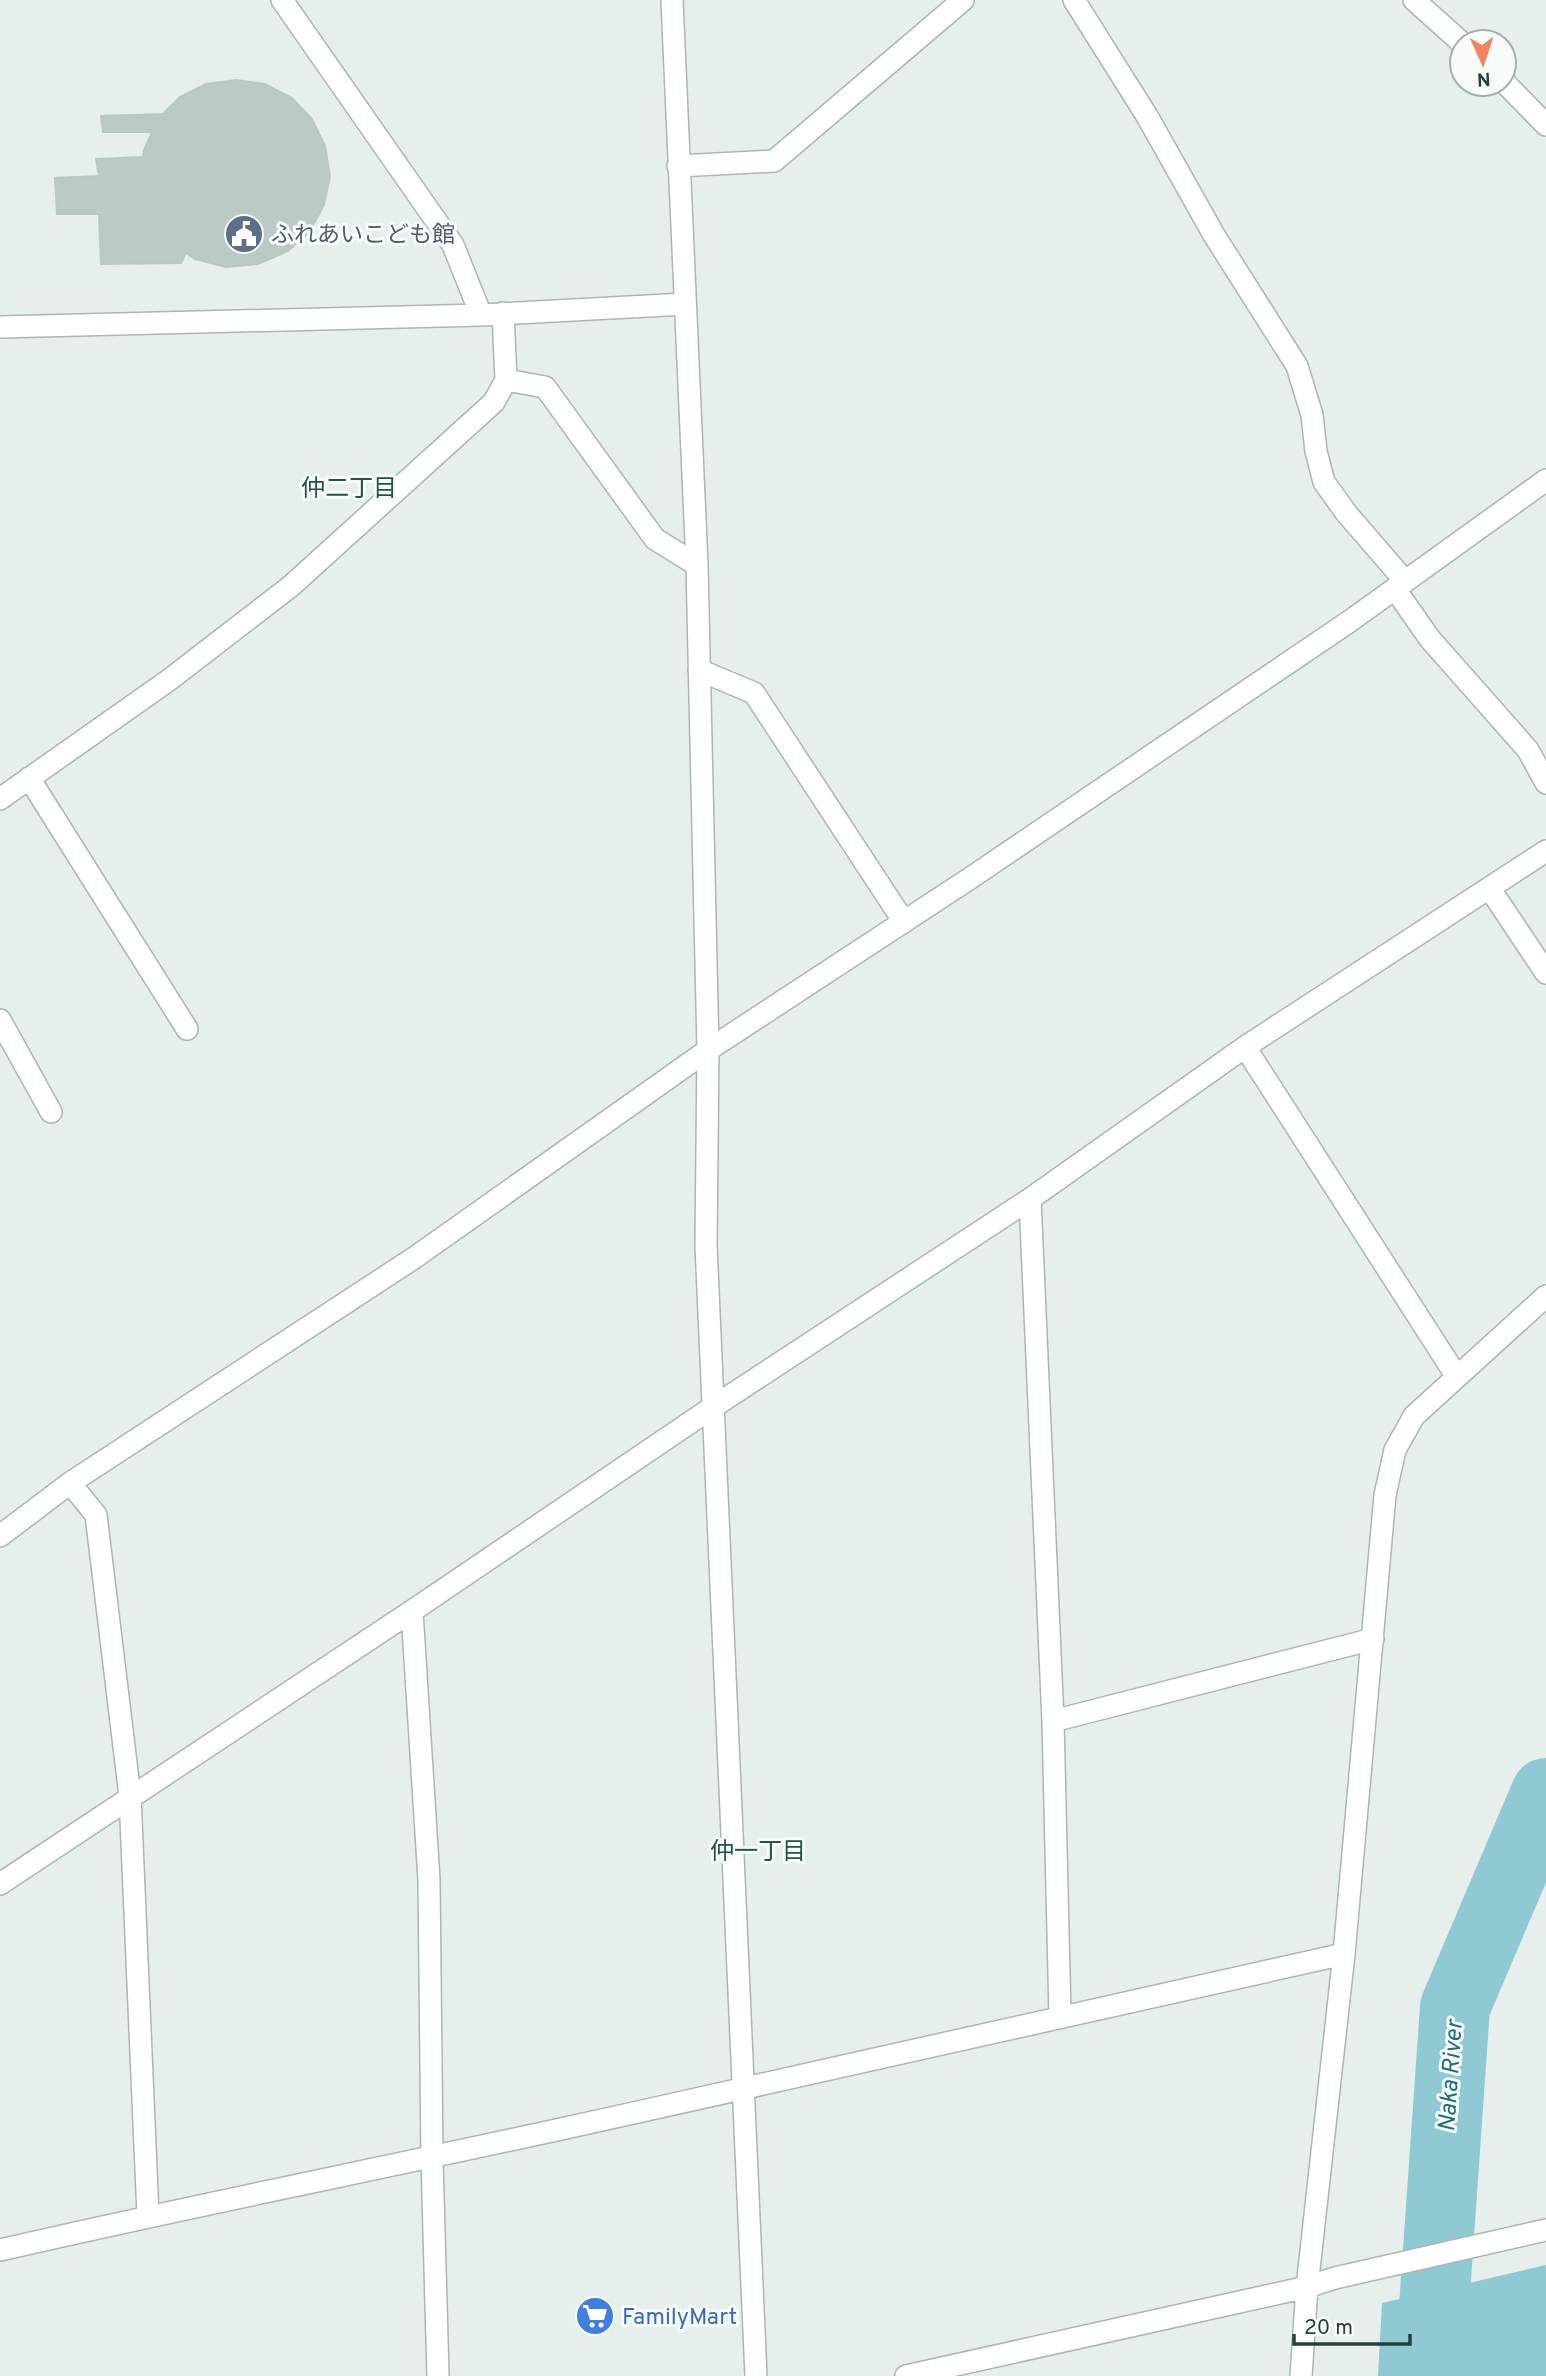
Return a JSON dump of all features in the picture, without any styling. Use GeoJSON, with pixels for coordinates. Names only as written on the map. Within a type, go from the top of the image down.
{"type":"FeatureCollection","features":[{"type":"Feature","properties":{"kind":"street"},"geometry":{"type":"LineString","coordinates":[[0,799],[169,680],[291,586],[494,402],[506,380],[492,314],[453,245],[282,0]]}},
{"type":"Feature","properties":{"kind":"street"},"geometry":{"type":"LineString","coordinates":[[672,0],[697,565],[708,1050],[706,1245],[756,2376]]}},
{"type":"Feature","properties":{"kind":"street"},"geometry":{"type":"LineString","coordinates":[[678,166],[774,162],[963,0]]}},
{"type":"Feature","properties":{"kind":"street"},"geometry":{"type":"LineString","coordinates":[[1074,0],[1147,116],[1214,235],[1297,366],[1312,415],[1316,451],[1324,481],[1400,585],[1430,639],[1528,750],[1546,783]]}},
{"type":"Feature","properties":{"kind":"street"},"geometry":{"type":"LineString","coordinates":[[1414,0],[1448,30]]}},
{"type":"Feature","properties":{"kind":"street"},"geometry":{"type":"LineString","coordinates":[[1518,96],[1546,125]]}},
{"type":"Feature","properties":{"kind":"street"},"geometry":{"type":"LineString","coordinates":[[0,327],[492,314],[685,304]]}},
{"type":"Feature","properties":{"kind":"street"},"geometry":{"type":"LineString","coordinates":[[506,380],[545,387],[655,539],[697,565]]}},
{"type":"Feature","properties":{"kind":"street"},"geometry":{"type":"LineString","coordinates":[[0,1536],[70,1483],[414,1258],[708,1050],[904,922],[1327,637],[1546,480]]}},
{"type":"Feature","properties":{"kind":"street"},"geometry":{"type":"LineString","coordinates":[[699,670],[754,693],[904,922]]}},
{"type":"Feature","properties":{"kind":"street"},"geometry":{"type":"LineString","coordinates":[[29,778],[187,1029]]}},
{"type":"Feature","properties":{"kind":"street"},"geometry":{"type":"LineString","coordinates":[[0,1884],[412,1611],[713,1407],[1030,1199],[1245,1047],[1546,851]]}},
{"type":"Feature","properties":{"kind":"street"},"geometry":{"type":"LineString","coordinates":[[1490,888],[1546,973]]}},
{"type":"Feature","properties":{"kind":"street"},"geometry":{"type":"LineString","coordinates":[[0,1020],[51,1112]]}},
{"type":"Feature","properties":{"kind":"street"},"geometry":{"type":"LineString","coordinates":[[1245,1047],[1457,1377]]}},
{"type":"Feature","properties":{"kind":"street"},"geometry":{"type":"LineString","coordinates":[[1030,1199],[1053,1721],[1060,2016]]}},
{"type":"Feature","properties":{"kind":"street"},"geometry":{"type":"LineString","coordinates":[[1301,2376],[1307,2287],[1344,1954],[1385,1495],[1395,1450],[1413,1416],[1546,1296]]}},
{"type":"Feature","properties":{"kind":"street"},"geometry":{"type":"LineString","coordinates":[[70,1483],[96,1516],[130,1796],[148,2216]]}},
{"type":"Feature","properties":{"kind":"street"},"geometry":{"type":"LineString","coordinates":[[412,1611],[429,1880],[438,2376]]}},
{"type":"Feature","properties":{"kind":"street"},"geometry":{"type":"LineString","coordinates":[[1053,1721],[1373,1639]]}},
{"type":"Feature","properties":{"kind":"street"},"geometry":{"type":"LineString","coordinates":[[0,2250],[148,2216],[432,2158],[1344,1954]]}},
{"type":"Feature","properties":{"kind":"street"},"geometry":{"type":"LineString","coordinates":[[906,2376],[1307,2287],[1335,2278],[1546,2230]]}},
{"type":"Feature","properties":{"kind":"water"},"geometry":{"type":"Polygon","coordinates":[[[1546,2265],[1546,2376],[1378,2376],[1382,2303],[1546,2265]]]}},
{"type":"Feature","properties":{"kind":"building"},"geometry":{"type":"Polygon","coordinates":[[[236,80],[265,84],[292,98],[312,119],[325,146],[330,176],[324,205],[310,231],[288,251],[258,264],[226,267],[195,259],[186,253],[181,263],[101,264],[99,214],[57,214],[55,178],[99,176],[96,159],[143,157],[152,132],[103,132],[101,116],[163,114],[180,97],[206,84],[236,80]]]}},
{"type":"Feature","properties":{"kind":"waterway","name":"Naka River"},"geometry":{"type":"LineString","coordinates":[[1438,2376],[1431,2350],[1455,2007],[1546,1793]]}},
{"type":"Feature","properties":{"kind":"place","name":"ふれあいこども館"},"geometry":{"type":"Point","coordinates":[244,234]}},
{"type":"Feature","properties":{"kind":"place","name":"FamilyMart"},"geometry":{"type":"Point","coordinates":[595,2316]}},
{"type":"Feature","properties":{"kind":"district","name":"仲二丁目"},"geometry":{"type":"Point","coordinates":[349,488]}},
{"type":"Feature","properties":{"kind":"district","name":"仲一丁目"},"geometry":{"type":"Point","coordinates":[758,1851]}}]}
